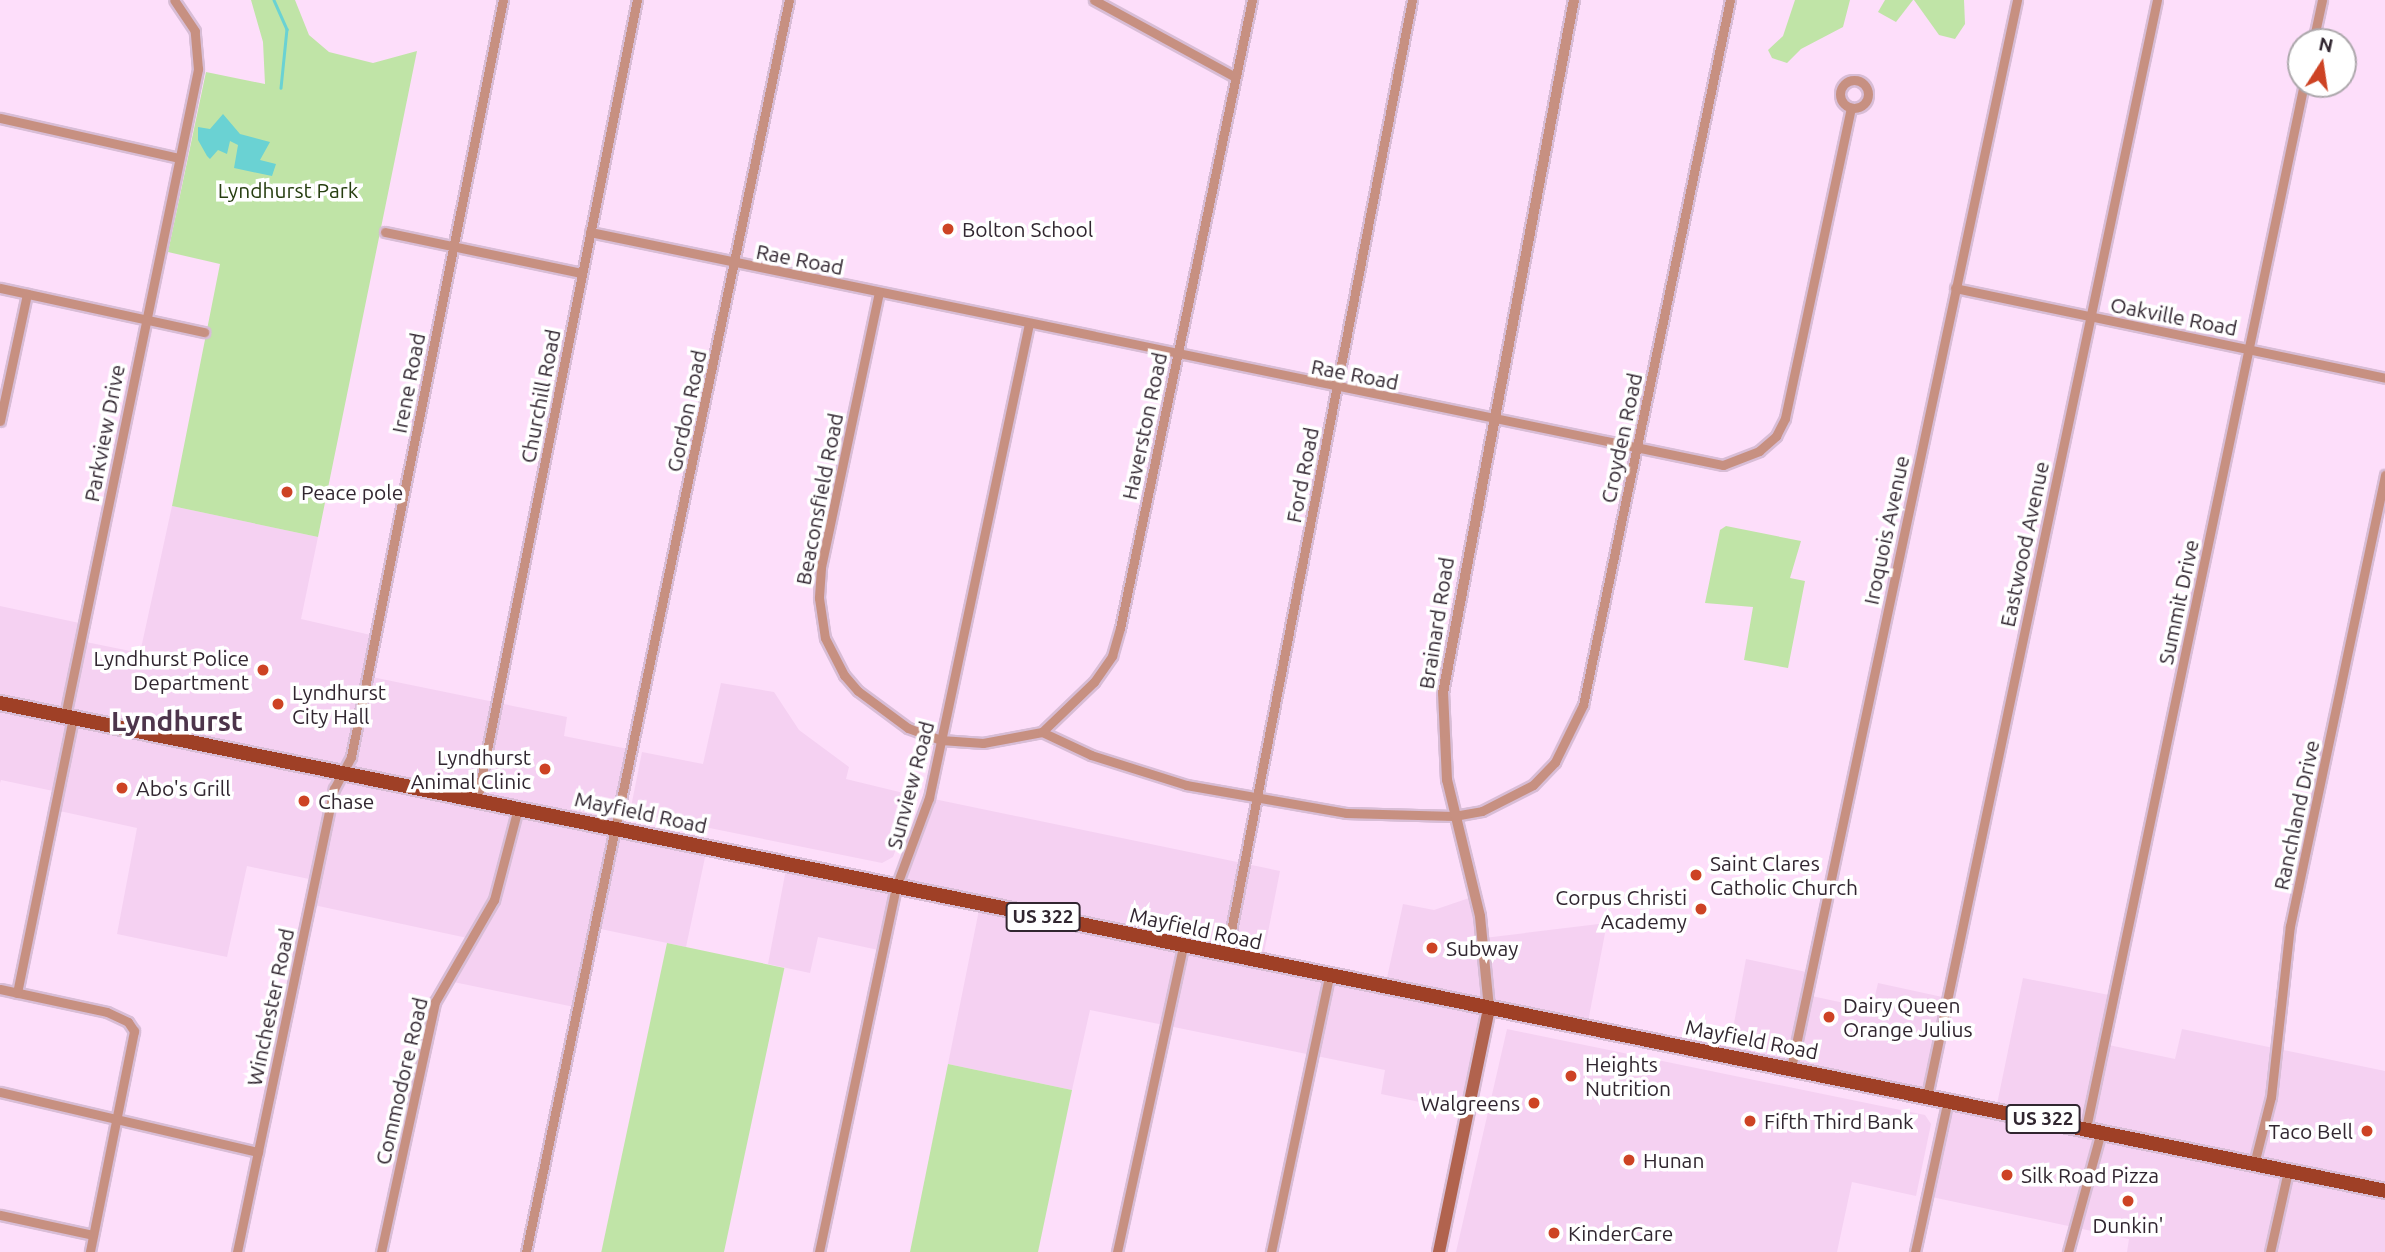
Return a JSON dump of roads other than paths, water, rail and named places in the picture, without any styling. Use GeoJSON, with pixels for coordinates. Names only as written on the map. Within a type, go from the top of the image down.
{"type":"FeatureCollection","features":[{"type":"Feature","properties":{"kind":"main road","name":"Mayfield Road"},"geometry":{"type":"LineString","coordinates":[[0,703],[1226,956],[1791,1068],[2385,1191]]}},
{"type":"Feature","properties":{"kind":"main road","name":"Brainard Road"},"geometry":{"type":"LineString","coordinates":[[1439,1252],[1489,1008]]}},
{"type":"Feature","properties":{"kind":"street","name":"Parkview Drive"},"geometry":{"type":"LineString","coordinates":[[17,993],[144,319],[179,158],[198,50],[195,31],[174,0]]}},
{"type":"Feature","properties":{"kind":"street","name":"Irene Road"},"geometry":{"type":"LineString","coordinates":[[343,772],[351,757],[503,0]]}},
{"type":"Feature","properties":{"kind":"street","name":"Churchill Road"},"geometry":{"type":"LineString","coordinates":[[477,800],[637,0]]}},
{"type":"Feature","properties":{"kind":"street","name":"Gordon Road"},"geometry":{"type":"LineString","coordinates":[[526,1252],[789,0]]}},
{"type":"Feature","properties":{"kind":"street"},"geometry":{"type":"LineString","coordinates":[[1094,0],[1235,77]]}},
{"type":"Feature","properties":{"kind":"street","name":"Haverston Road"},"geometry":{"type":"LineString","coordinates":[[941,740],[983,743],[1042,732],[1073,706],[1112,656],[1252,0]]}},
{"type":"Feature","properties":{"kind":"street","name":"Ford Road"},"geometry":{"type":"LineString","coordinates":[[1226,956],[1412,0]]}},
{"type":"Feature","properties":{"kind":"street","name":"Brainard Road"},"geometry":{"type":"LineString","coordinates":[[1489,1008],[1480,916],[1454,816],[1442,741],[1443,693],[1574,0]]}},
{"type":"Feature","properties":{"kind":"street","name":"Croyden Road"},"geometry":{"type":"LineString","coordinates":[[1042,732],[1140,772],[1256,800],[1346,813],[1454,816],[1482,811],[1532,785],[1572,735],[1583,705],[1730,0]]}},
{"type":"Feature","properties":{"kind":"street","name":"Iroquois Avenue"},"geometry":{"type":"LineString","coordinates":[[1791,1068],[2017,0]]}},
{"type":"Feature","properties":{"kind":"street","name":"Eastwood Avenue"},"geometry":{"type":"LineString","coordinates":[[1927,1096],[2157,0]]}},
{"type":"Feature","properties":{"kind":"street"},"geometry":{"type":"LineString","coordinates":[[2316,28],[2322,0]]}},
{"type":"Feature","properties":{"kind":"street","name":"Summit Drive"},"geometry":{"type":"LineString","coordinates":[[2068,1252],[2301,98]]}},
{"type":"Feature","properties":{"kind":"street","name":"Rae Road"},"geometry":{"type":"LineString","coordinates":[[590,232],[1176,356],[1636,449],[1723,464],[1748,458],[1776,436],[1788,409],[1851,108]]}},
{"type":"Feature","properties":{"kind":"street"},"geometry":{"type":"LineString","coordinates":[[0,118],[179,158]]}},
{"type":"Feature","properties":{"kind":"street"},"geometry":{"type":"LineString","coordinates":[[385,232],[582,273]]}},
{"type":"Feature","properties":{"kind":"street"},"geometry":{"type":"LineString","coordinates":[[0,288],[204,332]]}},
{"type":"Feature","properties":{"kind":"street","name":"Oakville Road"},"geometry":{"type":"LineString","coordinates":[[1955,288],[2385,378]]}},
{"type":"Feature","properties":{"kind":"street","name":"Beaconsfield Road"},"geometry":{"type":"LineString","coordinates":[[879,292],[821,568],[819,598],[825,638],[844,675],[890,719],[941,740]]}},
{"type":"Feature","properties":{"kind":"street"},"geometry":{"type":"LineString","coordinates":[[0,421],[27,294]]}},
{"type":"Feature","properties":{"kind":"street","name":"Sunview Road"},"geometry":{"type":"LineString","coordinates":[[819,1252],[896,887],[922,822],[941,740],[1029,325]]}},
{"type":"Feature","properties":{"kind":"street","name":"Ranchland Drive"},"geometry":{"type":"LineString","coordinates":[[2254,1164],[2271,1097],[2290,926],[2385,475]]}},
{"type":"Feature","properties":{"kind":"street","name":"Winchester Road"},"geometry":{"type":"LineString","coordinates":[[237,1252],[334,789],[343,772]]}},
{"type":"Feature","properties":{"kind":"street","name":"Commodore Road"},"geometry":{"type":"LineString","coordinates":[[381,1252],[435,1002],[494,900],[519,808]]}},
{"type":"Feature","properties":{"kind":"street"},"geometry":{"type":"LineString","coordinates":[[1118,1252],[1183,947]]}},
{"type":"Feature","properties":{"kind":"street"},"geometry":{"type":"LineString","coordinates":[[1271,1252],[1329,976]]}},
{"type":"Feature","properties":{"kind":"street"},"geometry":{"type":"LineString","coordinates":[[0,989],[119,1015],[134,1031],[90,1252]]}},
{"type":"Feature","properties":{"kind":"street"},"geometry":{"type":"LineString","coordinates":[[0,1092],[117,1117],[132,1124],[258,1153]]}},
{"type":"Feature","properties":{"kind":"street"},"geometry":{"type":"LineString","coordinates":[[1915,1252],[1948,1100]]}},
{"type":"Feature","properties":{"kind":"street"},"geometry":{"type":"LineString","coordinates":[[2270,1252],[2288,1171]]}},
{"type":"Feature","properties":{"kind":"street"},"geometry":{"type":"LineString","coordinates":[[0,1215],[93,1235]]}},
{"type":"Feature","properties":{"kind":"waterway"},"geometry":{"type":"LineString","coordinates":[[274,0],[287,29],[281,88]]}},
{"type":"Feature","properties":{"kind":"place","name":"Bolton School"},"geometry":{"type":"Point","coordinates":[948,229]}},
{"type":"Feature","properties":{"kind":"place","name":"Peace pole"},"geometry":{"type":"Point","coordinates":[287,492]}},
{"type":"Feature","properties":{"kind":"place","name":"Lyndhurst Police Department"},"geometry":{"type":"Point","coordinates":[263,670]}},
{"type":"Feature","properties":{"kind":"place","name":"Lyndhurst City Hall"},"geometry":{"type":"Point","coordinates":[278,704]}},
{"type":"Feature","properties":{"kind":"place","name":"Lyndhurst Animal Clinic"},"geometry":{"type":"Point","coordinates":[545,769]}},
{"type":"Feature","properties":{"kind":"place","name":"Abo's Grill"},"geometry":{"type":"Point","coordinates":[122,788]}},
{"type":"Feature","properties":{"kind":"place","name":"Chase"},"geometry":{"type":"Point","coordinates":[304,801]}},
{"type":"Feature","properties":{"kind":"place","name":"Saint Clares Catholic Church"},"geometry":{"type":"Point","coordinates":[1696,875]}},
{"type":"Feature","properties":{"kind":"place","name":"Corpus Christi Academy"},"geometry":{"type":"Point","coordinates":[1701,909]}},
{"type":"Feature","properties":{"kind":"place","name":"Subway"},"geometry":{"type":"Point","coordinates":[1432,948]}},
{"type":"Feature","properties":{"kind":"place","name":"Dairy Queen Orange Julius"},"geometry":{"type":"Point","coordinates":[1829,1017]}},
{"type":"Feature","properties":{"kind":"place","name":"Heights Nutrition"},"geometry":{"type":"Point","coordinates":[1571,1076]}},
{"type":"Feature","properties":{"kind":"place","name":"Walgreens"},"geometry":{"type":"Point","coordinates":[1534,1103]}},
{"type":"Feature","properties":{"kind":"place","name":"Fifth Third Bank"},"geometry":{"type":"Point","coordinates":[1750,1121]}},
{"type":"Feature","properties":{"kind":"place","name":"Taco Bell"},"geometry":{"type":"Point","coordinates":[2367,1131]}},
{"type":"Feature","properties":{"kind":"place","name":"Hunan"},"geometry":{"type":"Point","coordinates":[1629,1160]}},
{"type":"Feature","properties":{"kind":"place","name":"Silk Road Pizza"},"geometry":{"type":"Point","coordinates":[2007,1175]}},
{"type":"Feature","properties":{"kind":"place","name":"Dunkin'"},"geometry":{"type":"Point","coordinates":[2128,1201]}},
{"type":"Feature","properties":{"kind":"place","name":"KinderCare"},"geometry":{"type":"Point","coordinates":[1554,1233]}},
{"type":"Feature","properties":{"kind":"district","name":"Lyndhurst"},"geometry":{"type":"Point","coordinates":[177,721]}},
{"type":"Feature","properties":{"kind":"park label","name":"Lyndhurst Park"},"geometry":{"type":"Point","coordinates":[288,190]}}]}
